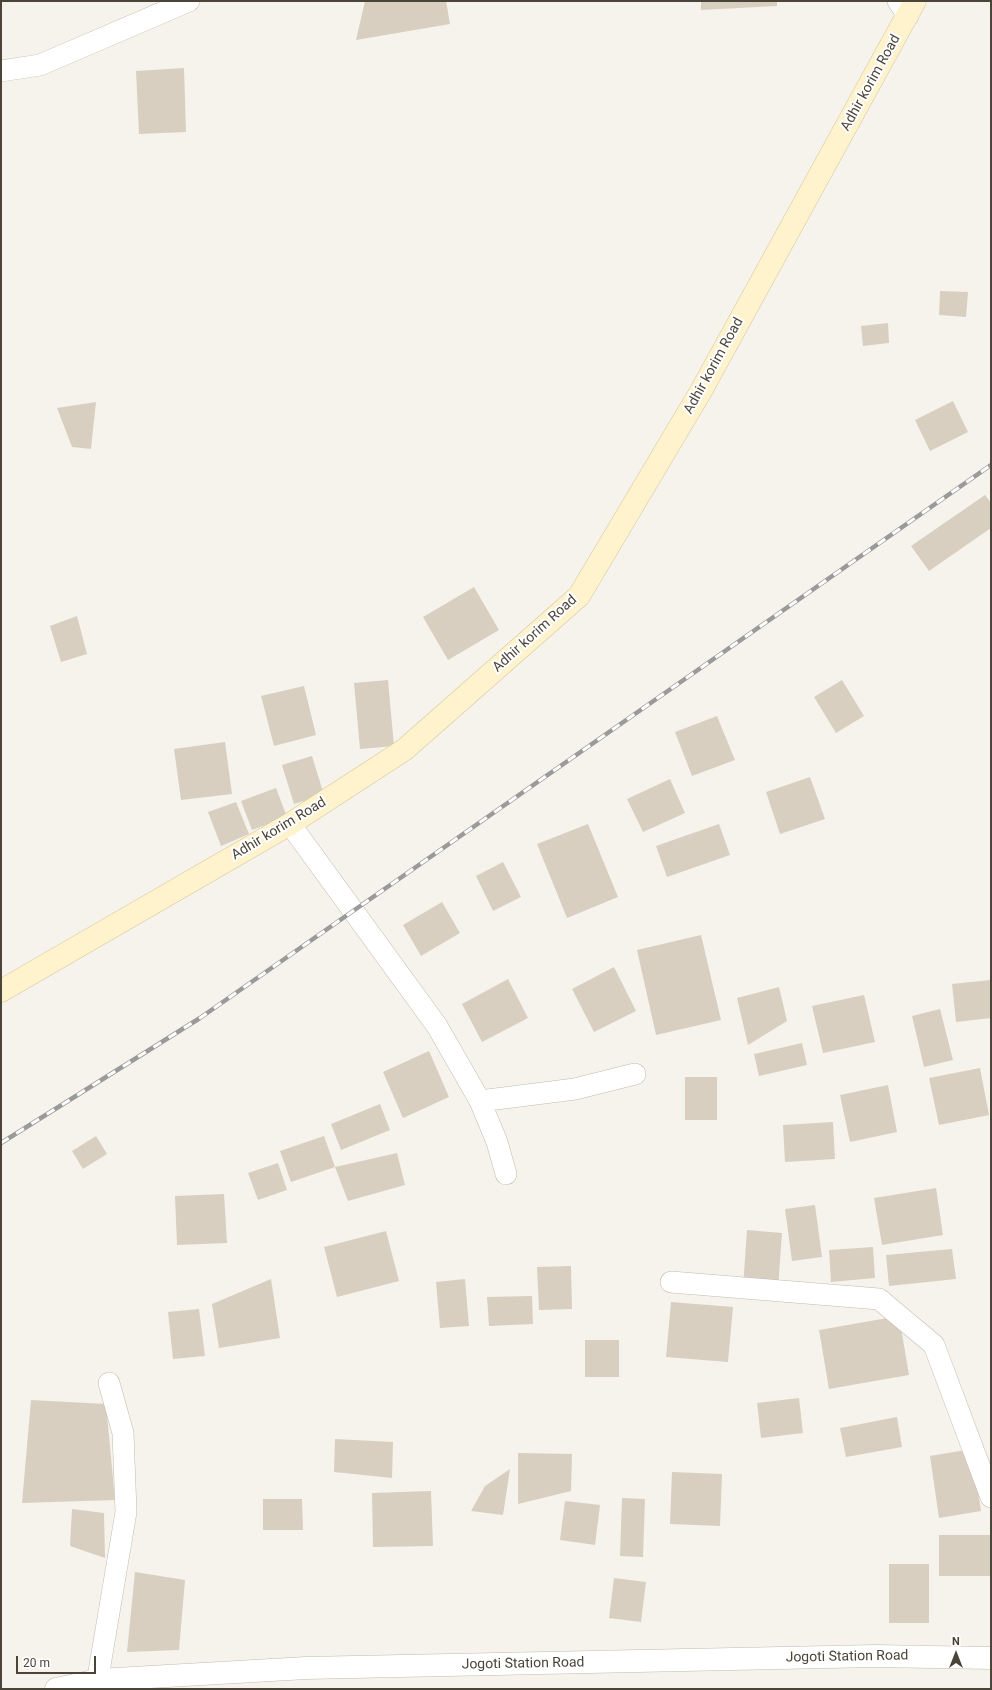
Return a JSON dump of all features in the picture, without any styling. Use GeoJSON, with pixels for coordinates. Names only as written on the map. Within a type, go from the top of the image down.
{"type":"FeatureCollection","features":[{"type":"Feature","properties":{"kind":"main road","name":"Adhir korim Road"},"geometry":{"type":"LineString","coordinates":[[1,991],[290,824],[404,750],[579,596],[701,391],[907,6]]}},
{"type":"Feature","properties":{"kind":"street"},"geometry":{"type":"LineString","coordinates":[[1,71],[40,65],[188,1]]}},
{"type":"Feature","properties":{"kind":"street"},"geometry":{"type":"LineString","coordinates":[[290,824],[437,1026],[480,1101],[497,1142],[506,1174]]}},
{"type":"Feature","properties":{"kind":"street"},"geometry":{"type":"LineString","coordinates":[[480,1101],[575,1089],[635,1074]]}},
{"type":"Feature","properties":{"kind":"street"},"geometry":{"type":"LineString","coordinates":[[671,1282],[879,1299],[934,1345],[991,1496]]}},
{"type":"Feature","properties":{"kind":"street"},"geometry":{"type":"LineString","coordinates":[[97,1685],[126,1512],[123,1433],[109,1383]]}},
{"type":"Feature","properties":{"kind":"street","name":"Jogoti Station Road"},"geometry":{"type":"LineString","coordinates":[[56,1689],[306,1668],[875,1656],[991,1658]]}},
{"type":"Feature","properties":{"kind":"building"},"geometry":{"type":"Polygon","coordinates":[[[365,1],[446,1],[450,24],[356,40],[365,1]]]}},
{"type":"Feature","properties":{"kind":"building"},"geometry":{"type":"Polygon","coordinates":[[[701,1],[777,1],[777,6],[701,10],[701,1]]]}},
{"type":"Feature","properties":{"kind":"building"},"geometry":{"type":"Polygon","coordinates":[[[184,68],[186,132],[139,134],[136,71],[184,68]]]}},
{"type":"Feature","properties":{"kind":"building"},"geometry":{"type":"Polygon","coordinates":[[[940,291],[968,292],[966,317],[939,315],[940,291]]]}},
{"type":"Feature","properties":{"kind":"building"},"geometry":{"type":"Polygon","coordinates":[[[888,323],[889,343],[863,346],[861,326],[888,323]]]}},
{"type":"Feature","properties":{"kind":"building"},"geometry":{"type":"Polygon","coordinates":[[[953,401],[968,432],[930,451],[915,420],[953,401]]]}},
{"type":"Feature","properties":{"kind":"building"},"geometry":{"type":"Polygon","coordinates":[[[96,402],[91,449],[72,447],[57,408],[96,402]]]}},
{"type":"Feature","properties":{"kind":"building"},"geometry":{"type":"Polygon","coordinates":[[[985,495],[991,503],[991,528],[929,571],[911,546],[985,495]]]}},
{"type":"Feature","properties":{"kind":"building"},"geometry":{"type":"Polygon","coordinates":[[[474,587],[499,630],[448,660],[423,617],[474,587]]]}},
{"type":"Feature","properties":{"kind":"building"},"geometry":{"type":"Polygon","coordinates":[[[77,616],[87,654],[61,662],[50,626],[77,616]]]}},
{"type":"Feature","properties":{"kind":"building"},"geometry":{"type":"Polygon","coordinates":[[[388,680],[394,746],[360,749],[354,683],[388,680]]]}},
{"type":"Feature","properties":{"kind":"building"},"geometry":{"type":"Polygon","coordinates":[[[842,680],[864,716],[836,733],[814,697],[842,680]]]}},
{"type":"Feature","properties":{"kind":"building"},"geometry":{"type":"Polygon","coordinates":[[[304,686],[316,735],[274,746],[261,696],[304,686]]]}},
{"type":"Feature","properties":{"kind":"building"},"geometry":{"type":"Polygon","coordinates":[[[717,716],[735,760],[692,776],[675,732],[717,716]]]}},
{"type":"Feature","properties":{"kind":"building"},"geometry":{"type":"Polygon","coordinates":[[[225,742],[232,794],[181,800],[174,749],[225,742]]]}},
{"type":"Feature","properties":{"kind":"building"},"geometry":{"type":"Polygon","coordinates":[[[312,756],[324,795],[294,804],[282,765],[312,756]]]}},
{"type":"Feature","properties":{"kind":"building"},"geometry":{"type":"Polygon","coordinates":[[[810,777],[825,819],[780,834],[766,792],[810,777]]]}},
{"type":"Feature","properties":{"kind":"building"},"geometry":{"type":"Polygon","coordinates":[[[670,779],[685,813],[643,832],[627,799],[670,779]]]}},
{"type":"Feature","properties":{"kind":"building"},"geometry":{"type":"Polygon","coordinates":[[[276,788],[287,817],[252,830],[241,801],[276,788]]]}},
{"type":"Feature","properties":{"kind":"building"},"geometry":{"type":"Polygon","coordinates":[[[236,802],[249,834],[221,846],[208,812],[236,802]]]}},
{"type":"Feature","properties":{"kind":"building"},"geometry":{"type":"Polygon","coordinates":[[[588,824],[618,897],[567,918],[537,844],[588,824]]]}},
{"type":"Feature","properties":{"kind":"building"},"geometry":{"type":"Polygon","coordinates":[[[719,824],[730,855],[667,877],[656,846],[719,824]]]}},
{"type":"Feature","properties":{"kind":"building"},"geometry":{"type":"Polygon","coordinates":[[[503,862],[521,897],[493,911],[476,876],[503,862]]]}},
{"type":"Feature","properties":{"kind":"building"},"geometry":{"type":"Polygon","coordinates":[[[442,902],[460,933],[421,956],[403,925],[442,902]]]}},
{"type":"Feature","properties":{"kind":"building"},"geometry":{"type":"Polygon","coordinates":[[[701,935],[721,1020],[656,1035],[637,950],[701,935]]]}},
{"type":"Feature","properties":{"kind":"building"},"geometry":{"type":"Polygon","coordinates":[[[614,967],[636,1011],[594,1032],[572,989],[614,967]]]}},
{"type":"Feature","properties":{"kind":"building"},"geometry":{"type":"Polygon","coordinates":[[[508,979],[528,1018],[482,1042],[462,1004],[508,979]]]}},
{"type":"Feature","properties":{"kind":"building"},"geometry":{"type":"Polygon","coordinates":[[[991,980],[991,1018],[956,1022],[952,984],[991,980]]]}},
{"type":"Feature","properties":{"kind":"building"},"geometry":{"type":"Polygon","coordinates":[[[779,987],[787,1021],[748,1045],[737,998],[779,987]]]}},
{"type":"Feature","properties":{"kind":"building"},"geometry":{"type":"Polygon","coordinates":[[[864,995],[875,1042],[823,1053],[812,1006],[864,995]]]}},
{"type":"Feature","properties":{"kind":"building"},"geometry":{"type":"Polygon","coordinates":[[[940,1009],[953,1060],[924,1067],[912,1016],[940,1009]]]}},
{"type":"Feature","properties":{"kind":"building"},"geometry":{"type":"Polygon","coordinates":[[[802,1043],[807,1065],[759,1076],[754,1054],[802,1043]]]}},
{"type":"Feature","properties":{"kind":"building"},"geometry":{"type":"Polygon","coordinates":[[[429,1051],[449,1097],[403,1118],[383,1072],[429,1051]]]}},
{"type":"Feature","properties":{"kind":"building"},"geometry":{"type":"Polygon","coordinates":[[[980,1068],[989,1115],[939,1125],[929,1078],[980,1068]]]}},
{"type":"Feature","properties":{"kind":"building"},"geometry":{"type":"Polygon","coordinates":[[[685,1077],[717,1077],[717,1120],[685,1120],[685,1077]]]}},
{"type":"Feature","properties":{"kind":"building"},"geometry":{"type":"Polygon","coordinates":[[[888,1085],[897,1132],[850,1142],[840,1095],[888,1085]]]}},
{"type":"Feature","properties":{"kind":"building"},"geometry":{"type":"Polygon","coordinates":[[[380,1104],[390,1130],[341,1150],[331,1124],[380,1104]]]}},
{"type":"Feature","properties":{"kind":"building"},"geometry":{"type":"Polygon","coordinates":[[[833,1122],[835,1159],[785,1162],[783,1125],[833,1122]]]}},
{"type":"Feature","properties":{"kind":"building"},"geometry":{"type":"Polygon","coordinates":[[[96,1136],[107,1154],[83,1169],[72,1151],[96,1136]]]}},
{"type":"Feature","properties":{"kind":"building"},"geometry":{"type":"Polygon","coordinates":[[[324,1136],[335,1167],[291,1182],[280,1151],[324,1136]]]}},
{"type":"Feature","properties":{"kind":"building"},"geometry":{"type":"Polygon","coordinates":[[[397,1153],[405,1185],[348,1201],[335,1167],[397,1153]]]}},
{"type":"Feature","properties":{"kind":"building"},"geometry":{"type":"Polygon","coordinates":[[[278,1163],[287,1190],[258,1200],[248,1173],[278,1163]]]}},
{"type":"Feature","properties":{"kind":"building"},"geometry":{"type":"Polygon","coordinates":[[[936,1188],[943,1235],[882,1245],[874,1198],[936,1188]]]}},
{"type":"Feature","properties":{"kind":"building"},"geometry":{"type":"Polygon","coordinates":[[[224,1194],[227,1243],[177,1245],[175,1196],[224,1194]]]}},
{"type":"Feature","properties":{"kind":"building"},"geometry":{"type":"Polygon","coordinates":[[[815,1205],[822,1257],[792,1261],[785,1209],[815,1205]]]}},
{"type":"Feature","properties":{"kind":"building"},"geometry":{"type":"Polygon","coordinates":[[[747,1230],[782,1233],[778,1289],[743,1287],[747,1230]]]}},
{"type":"Feature","properties":{"kind":"building"},"geometry":{"type":"Polygon","coordinates":[[[386,1231],[399,1281],[337,1297],[324,1247],[386,1231]]]}},
{"type":"Feature","properties":{"kind":"building"},"geometry":{"type":"Polygon","coordinates":[[[873,1247],[875,1278],[831,1282],[829,1250],[873,1247]]]}},
{"type":"Feature","properties":{"kind":"building"},"geometry":{"type":"Polygon","coordinates":[[[952,1249],[956,1279],[889,1286],[886,1255],[952,1249]]]}},
{"type":"Feature","properties":{"kind":"building"},"geometry":{"type":"Polygon","coordinates":[[[571,1266],[572,1309],[539,1310],[537,1267],[571,1266]]]}},
{"type":"Feature","properties":{"kind":"building"},"geometry":{"type":"Polygon","coordinates":[[[271,1279],[280,1338],[219,1348],[212,1304],[271,1279]]]}},
{"type":"Feature","properties":{"kind":"building"},"geometry":{"type":"Polygon","coordinates":[[[465,1279],[469,1326],[440,1328],[436,1282],[465,1279]]]}},
{"type":"Feature","properties":{"kind":"building"},"geometry":{"type":"Polygon","coordinates":[[[532,1296],[533,1324],[489,1326],[487,1297],[532,1296]]]}},
{"type":"Feature","properties":{"kind":"building"},"geometry":{"type":"Polygon","coordinates":[[[671,1302],[733,1307],[728,1362],[666,1357],[671,1302]]]}},
{"type":"Feature","properties":{"kind":"building"},"geometry":{"type":"Polygon","coordinates":[[[199,1309],[205,1356],[173,1359],[168,1312],[199,1309]]]}},
{"type":"Feature","properties":{"kind":"building"},"geometry":{"type":"Polygon","coordinates":[[[899,1316],[909,1375],[829,1389],[819,1330],[899,1316]]]}},
{"type":"Feature","properties":{"kind":"building"},"geometry":{"type":"Polygon","coordinates":[[[585,1340],[619,1340],[619,1377],[585,1377],[585,1340]]]}},
{"type":"Feature","properties":{"kind":"building"},"geometry":{"type":"Polygon","coordinates":[[[799,1398],[803,1433],[761,1438],[757,1403],[799,1398]]]}},
{"type":"Feature","properties":{"kind":"building"},"geometry":{"type":"Polygon","coordinates":[[[31,1400],[106,1404],[115,1500],[22,1503],[31,1400]]]}},
{"type":"Feature","properties":{"kind":"building"},"geometry":{"type":"Polygon","coordinates":[[[897,1417],[902,1447],[846,1457],[840,1428],[897,1417]]]}},
{"type":"Feature","properties":{"kind":"building"},"geometry":{"type":"Polygon","coordinates":[[[335,1439],[393,1442],[392,1478],[334,1472],[335,1439]]]}},
{"type":"Feature","properties":{"kind":"building"},"geometry":{"type":"Polygon","coordinates":[[[972,1449],[981,1511],[939,1518],[930,1456],[972,1449]]]}},
{"type":"Feature","properties":{"kind":"building"},"geometry":{"type":"Polygon","coordinates":[[[518,1453],[572,1454],[571,1491],[518,1504],[518,1453]]]}},
{"type":"Feature","properties":{"kind":"building"},"geometry":{"type":"Polygon","coordinates":[[[510,1469],[503,1515],[471,1511],[485,1486],[510,1469]]]}},
{"type":"Feature","properties":{"kind":"building"},"geometry":{"type":"Polygon","coordinates":[[[672,1472],[722,1474],[720,1526],[670,1524],[672,1472]]]}},
{"type":"Feature","properties":{"kind":"building"},"geometry":{"type":"Polygon","coordinates":[[[431,1491],[433,1546],[373,1547],[372,1493],[431,1491]]]}},
{"type":"Feature","properties":{"kind":"building"},"geometry":{"type":"Polygon","coordinates":[[[622,1498],[645,1499],[643,1557],[620,1556],[622,1498]]]}},
{"type":"Feature","properties":{"kind":"building"},"geometry":{"type":"Polygon","coordinates":[[[263,1499],[302,1499],[303,1530],[263,1530],[263,1499]]]}},
{"type":"Feature","properties":{"kind":"building"},"geometry":{"type":"Polygon","coordinates":[[[565,1501],[600,1505],[595,1545],[560,1540],[565,1501]]]}},
{"type":"Feature","properties":{"kind":"building"},"geometry":{"type":"Polygon","coordinates":[[[72,1509],[104,1513],[105,1558],[70,1546],[72,1509]]]}},
{"type":"Feature","properties":{"kind":"building"},"geometry":{"type":"Polygon","coordinates":[[[939,1535],[991,1535],[991,1576],[939,1576],[939,1535]]]}},
{"type":"Feature","properties":{"kind":"building"},"geometry":{"type":"Polygon","coordinates":[[[889,1564],[929,1564],[929,1623],[889,1623],[889,1564]]]}},
{"type":"Feature","properties":{"kind":"building"},"geometry":{"type":"Polygon","coordinates":[[[135,1572],[185,1580],[179,1650],[127,1652],[135,1572]]]}},
{"type":"Feature","properties":{"kind":"building"},"geometry":{"type":"Polygon","coordinates":[[[614,1578],[646,1582],[641,1622],[609,1618],[614,1578]]]}},
{"type":"Feature","properties":{"kind":"railway"},"geometry":{"type":"LineString","coordinates":[[1,1143],[200,1018],[991,465]]}}]}
